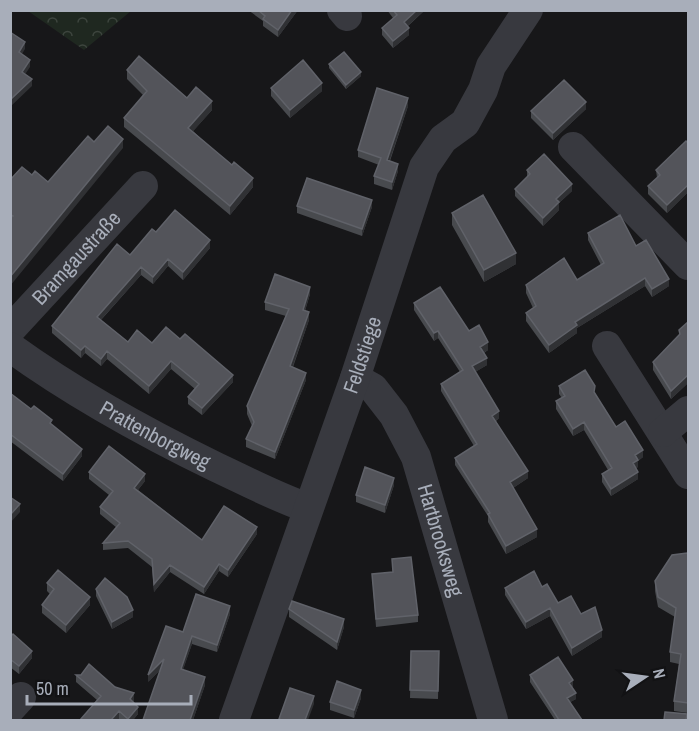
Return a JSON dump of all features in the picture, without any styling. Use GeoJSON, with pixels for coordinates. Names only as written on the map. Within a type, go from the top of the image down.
{"type":"FeatureCollection","features":[{"type":"Feature","properties":{"kind":"street","name":"Feldstiege"},"geometry":{"type":"LineString","coordinates":[[234,720],[355,378],[424,167],[443,139],[465,123],[483,90],[491,66],[528,10]]}},
{"type":"Feature","properties":{"kind":"street"},"geometry":{"type":"LineString","coordinates":[[573,147],[688,265]]}},
{"type":"Feature","properties":{"kind":"street","name":"Bramgaustraße"},"geometry":{"type":"LineString","coordinates":[[10,330],[143,186]]}},
{"type":"Feature","properties":{"kind":"street"},"geometry":{"type":"LineString","coordinates":[[606,346],[688,474]]}},
{"type":"Feature","properties":{"kind":"street","name":"Prattenborgweg"},"geometry":{"type":"LineString","coordinates":[[10,347],[108,412],[190,454],[308,508]]}},
{"type":"Feature","properties":{"kind":"street","name":"Hartbrooksweg"},"geometry":{"type":"LineString","coordinates":[[355,378],[373,388],[394,415],[416,457],[493,720]]}},
{"type":"Feature","properties":{"kind":"street"},"geometry":{"type":"LineString","coordinates":[[663,432],[688,411]]}},
{"type":"Feature","properties":{"kind":"green space"},"geometry":{"type":"Polygon","coordinates":[[[131,10],[84,50],[28,11],[131,10]]]}},
{"type":"Feature","properties":{"kind":"building"},"geometry":{"type":"Polygon","coordinates":[[[258,10],[292,10],[278,30],[263,19],[265,16],[258,10]]]}},
{"type":"Feature","properties":{"kind":"building"},"geometry":{"type":"Polygon","coordinates":[[[393,10],[417,10],[404,22],[409,28],[393,41],[382,28],[397,15],[393,10]]]}},
{"type":"Feature","properties":{"kind":"building"},"geometry":{"type":"Polygon","coordinates":[[[10,32],[25,42],[19,52],[30,60],[22,72],[32,79],[10,100],[10,32]]]}},
{"type":"Feature","properties":{"kind":"building"},"geometry":{"type":"Polygon","coordinates":[[[344,52],[361,72],[346,85],[329,64],[344,52]]]}},
{"type":"Feature","properties":{"kind":"building"},"geometry":{"type":"Polygon","coordinates":[[[139,56],[187,98],[196,87],[212,101],[188,128],[232,165],[234,162],[253,178],[230,206],[124,118],[147,91],[127,70],[139,56]]]}},
{"type":"Feature","properties":{"kind":"building"},"geometry":{"type":"Polygon","coordinates":[[[303,60],[322,83],[290,110],[271,88],[303,60]]]}},
{"type":"Feature","properties":{"kind":"building"},"geometry":{"type":"Polygon","coordinates":[[[564,80],[586,102],[553,133],[531,111],[564,80]]]}},
{"type":"Feature","properties":{"kind":"building"},"geometry":{"type":"Polygon","coordinates":[[[377,88],[408,98],[387,160],[398,164],[392,182],[374,176],[381,158],[358,150],[377,88]]]}},
{"type":"Feature","properties":{"kind":"building"},"geometry":{"type":"Polygon","coordinates":[[[108,126],[123,139],[10,277],[10,218],[13,216],[10,214],[10,180],[22,167],[32,175],[35,171],[48,182],[88,136],[94,142],[108,126]]]}},
{"type":"Feature","properties":{"kind":"building"},"geometry":{"type":"Polygon","coordinates":[[[686,141],[688,143],[688,185],[667,205],[648,186],[660,175],[656,170],[686,141]]]}},
{"type":"Feature","properties":{"kind":"building"},"geometry":{"type":"Polygon","coordinates":[[[544,154],[572,184],[556,199],[559,202],[543,218],[515,189],[530,174],[527,170],[544,154]]]}},
{"type":"Feature","properties":{"kind":"building"},"geometry":{"type":"Polygon","coordinates":[[[307,178],[372,200],[362,229],[297,206],[307,178]]]}},
{"type":"Feature","properties":{"kind":"building"},"geometry":{"type":"Polygon","coordinates":[[[483,195],[516,253],[484,270],[452,213],[483,195]]]}},
{"type":"Feature","properties":{"kind":"building"},"geometry":{"type":"Polygon","coordinates":[[[175,210],[210,240],[183,272],[168,259],[153,277],[141,267],[97,317],[128,342],[137,330],[152,343],[166,327],[180,339],[185,334],[233,375],[202,408],[188,397],[199,384],[171,361],[149,386],[107,351],[101,359],[85,346],[81,350],[52,326],[117,244],[130,255],[152,229],[156,232],[175,210]]]}},
{"type":"Feature","properties":{"kind":"building"},"geometry":{"type":"Polygon","coordinates":[[[620,215],[636,246],[646,240],[669,279],[652,289],[645,278],[575,322],[577,325],[549,345],[526,313],[536,306],[526,285],[564,258],[577,280],[604,263],[588,233],[620,215]]]}},
{"type":"Feature","properties":{"kind":"building"},"geometry":{"type":"Polygon","coordinates":[[[275,274],[310,287],[303,310],[309,312],[290,366],[306,373],[275,452],[246,439],[254,422],[247,406],[289,309],[265,302],[275,274]]]}},
{"type":"Feature","properties":{"kind":"building"},"geometry":{"type":"Polygon","coordinates":[[[440,287],[469,331],[479,325],[488,342],[480,347],[487,358],[472,366],[499,411],[492,416],[528,471],[510,482],[537,529],[506,546],[488,514],[490,513],[455,458],[477,444],[441,384],[463,370],[438,331],[434,333],[414,303],[440,287]]]}},
{"type":"Feature","properties":{"kind":"building"},"geometry":{"type":"Polygon","coordinates":[[[688,322],[688,375],[671,391],[653,362],[680,334],[679,330],[688,322]]]}},
{"type":"Feature","properties":{"kind":"building"},"geometry":{"type":"Polygon","coordinates":[[[585,370],[595,386],[594,392],[616,427],[625,421],[643,450],[635,455],[638,460],[633,463],[638,472],[611,489],[602,474],[612,468],[584,422],[573,429],[556,401],[565,396],[559,386],[585,370]]]}},
{"type":"Feature","properties":{"kind":"building"},"geometry":{"type":"Polygon","coordinates":[[[10,393],[31,409],[34,406],[52,420],[50,423],[82,449],[63,474],[10,434],[10,393]]]}},
{"type":"Feature","properties":{"kind":"building"},"geometry":{"type":"Polygon","coordinates":[[[109,446],[145,474],[134,488],[202,540],[224,506],[257,527],[228,570],[219,564],[204,587],[170,565],[154,584],[152,559],[128,541],[103,543],[120,523],[100,507],[113,491],[89,472],[109,446]]]}},
{"type":"Feature","properties":{"kind":"building"},"geometry":{"type":"Polygon","coordinates":[[[365,467],[394,478],[385,505],[356,495],[365,467]]]}},
{"type":"Feature","properties":{"kind":"building"},"geometry":{"type":"Polygon","coordinates":[[[10,497],[20,504],[10,515],[10,497]]]}},
{"type":"Feature","properties":{"kind":"building"},"geometry":{"type":"Polygon","coordinates":[[[687,553],[688,703],[674,701],[681,654],[670,652],[676,608],[658,597],[655,581],[672,555],[687,553]]]}},
{"type":"Feature","properties":{"kind":"building"},"geometry":{"type":"Polygon","coordinates":[[[411,557],[418,615],[376,619],[372,574],[393,572],[392,559],[411,557]]]}},
{"type":"Feature","properties":{"kind":"building"},"geometry":{"type":"Polygon","coordinates":[[[58,570],[90,597],[66,625],[42,605],[54,589],[47,583],[58,570]]]}},
{"type":"Feature","properties":{"kind":"building"},"geometry":{"type":"Polygon","coordinates":[[[534,571],[542,587],[547,584],[558,603],[571,596],[581,614],[595,607],[602,630],[572,648],[550,608],[526,622],[505,588],[534,571]]]}},
{"type":"Feature","properties":{"kind":"building"},"geometry":{"type":"Polygon","coordinates":[[[105,578],[127,597],[133,610],[112,622],[96,589],[105,578]]]}},
{"type":"Feature","properties":{"kind":"building"},"geometry":{"type":"Polygon","coordinates":[[[196,594],[230,606],[217,645],[192,636],[181,669],[205,677],[190,720],[143,720],[164,659],[148,675],[166,626],[183,632],[196,594]]]}},
{"type":"Feature","properties":{"kind":"building"},"geometry":{"type":"Polygon","coordinates":[[[292,601],[344,619],[337,642],[289,609],[292,601]]]}},
{"type":"Feature","properties":{"kind":"building"},"geometry":{"type":"Polygon","coordinates":[[[13,634],[32,651],[19,666],[10,659],[10,637],[13,634]]]}},
{"type":"Feature","properties":{"kind":"building"},"geometry":{"type":"Polygon","coordinates":[[[411,651],[439,651],[438,691],[410,690],[411,651]]]}},
{"type":"Feature","properties":{"kind":"building"},"geometry":{"type":"Polygon","coordinates":[[[558,657],[573,680],[569,683],[576,693],[567,698],[582,720],[559,720],[530,675],[558,657]]]}},
{"type":"Feature","properties":{"kind":"building"},"geometry":{"type":"Polygon","coordinates":[[[89,664],[115,687],[134,693],[130,699],[138,707],[128,719],[119,711],[111,720],[80,720],[101,696],[76,675],[81,675],[89,664]]]}},
{"type":"Feature","properties":{"kind":"building"},"geometry":{"type":"Polygon","coordinates":[[[337,681],[361,690],[354,710],[330,702],[337,681]]]}},
{"type":"Feature","properties":{"kind":"building"},"geometry":{"type":"Polygon","coordinates":[[[290,688],[314,696],[305,720],[279,719],[290,688]]]}},
{"type":"Feature","properties":{"kind":"building"},"geometry":{"type":"Polygon","coordinates":[[[665,712],[687,714],[686,720],[664,720],[665,712]]]}}]}
